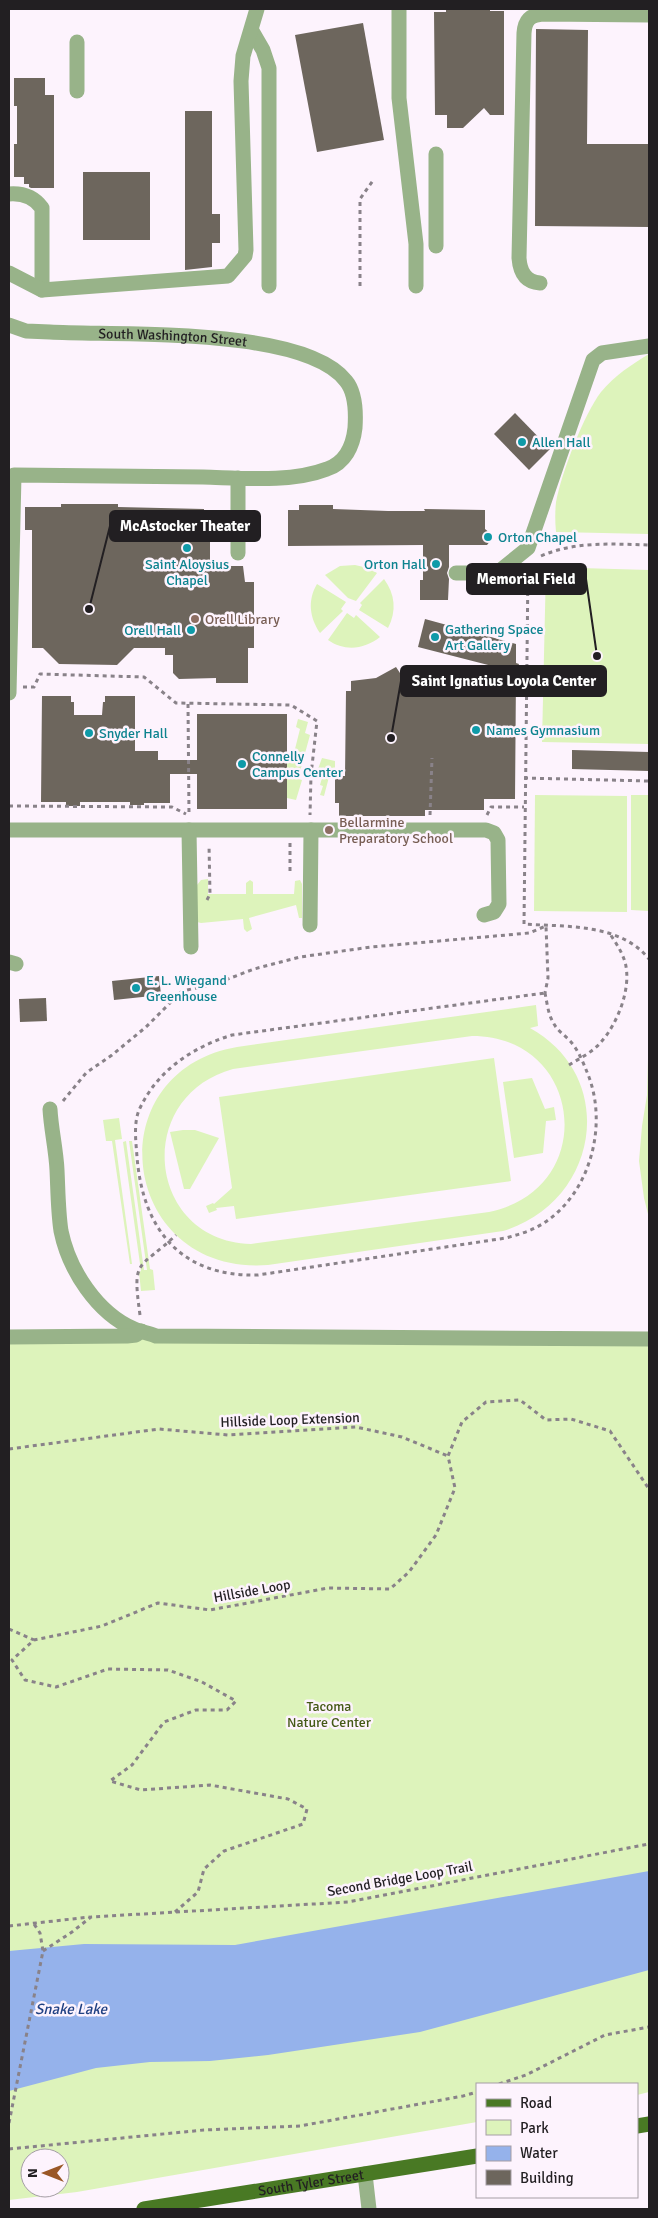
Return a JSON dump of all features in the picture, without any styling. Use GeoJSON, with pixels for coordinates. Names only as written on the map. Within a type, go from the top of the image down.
{"type":"FeatureCollection","features":[{"type":"Feature","properties":{"kind":"main road","name":"South Tyler Street"},"geometry":{"type":"LineString","coordinates":[[144,2209],[476,2156]]}},
{"type":"Feature","properties":{"kind":"street"},"geometry":{"type":"LineString","coordinates":[[9,273],[42,290],[228,276],[245,256],[246,250],[241,80],[243,56],[257,9]]}},
{"type":"Feature","properties":{"kind":"street"},"geometry":{"type":"LineString","coordinates":[[399,9],[399,98],[416,244],[416,286]]}},
{"type":"Feature","properties":{"kind":"street"},"geometry":{"type":"LineString","coordinates":[[540,283],[530,281],[525,276],[520,266],[519,258],[525,25],[528,19],[538,15],[612,12],[649,14]]}},
{"type":"Feature","properties":{"kind":"street"},"geometry":{"type":"LineString","coordinates":[[252,31],[263,50],[269,68],[269,286]]}},
{"type":"Feature","properties":{"kind":"street"},"geometry":{"type":"LineString","coordinates":[[77,42],[77,91]]}},
{"type":"Feature","properties":{"kind":"street"},"geometry":{"type":"LineString","coordinates":[[436,154],[436,246]]}},
{"type":"Feature","properties":{"kind":"street"},"geometry":{"type":"LineString","coordinates":[[9,194],[28,196],[37,200],[42,208],[42,290]]}},
{"type":"Feature","properties":{"kind":"street"},"geometry":{"type":"LineString","coordinates":[[246,250],[269,248]]}},
{"type":"Feature","properties":{"kind":"street","name":"South Washington Street"},"geometry":{"type":"LineString","coordinates":[[9,325],[26,331],[226,338],[273,345],[311,358],[332,368],[347,381],[354,400],[355,430],[348,453],[335,465],[320,472],[304,475],[238,478]]}},
{"type":"Feature","properties":{"kind":"street"},"geometry":{"type":"LineString","coordinates":[[456,573],[497,573],[528,548],[593,360],[602,353],[649,346]]}},
{"type":"Feature","properties":{"kind":"street"},"geometry":{"type":"LineString","coordinates":[[9,689],[14,475],[238,478],[238,553]]}},
{"type":"Feature","properties":{"kind":"street"},"geometry":{"type":"LineString","coordinates":[[9,830],[490,831],[498,840],[499,904],[494,912],[484,915]]}},
{"type":"Feature","properties":{"kind":"street"},"geometry":{"type":"LineString","coordinates":[[189,830],[191,946]]}},
{"type":"Feature","properties":{"kind":"street"},"geometry":{"type":"LineString","coordinates":[[310,925],[311,830]]}},
{"type":"Feature","properties":{"kind":"street"},"geometry":{"type":"LineString","coordinates":[[50,1114],[57,1168],[62,1233],[71,1257],[79,1276],[103,1308],[117,1319],[141,1331],[156,1336],[649,1339]]}},
{"type":"Feature","properties":{"kind":"street"},"geometry":{"type":"LineString","coordinates":[[9,1336],[127,1336],[136,1335],[141,1331]]}},
{"type":"Feature","properties":{"kind":"street"},"geometry":{"type":"LineString","coordinates":[[365,2174],[369,2209]]}},
{"type":"Feature","properties":{"kind":"path"},"geometry":{"type":"LineString","coordinates":[[360,286],[360,199],[374,179]]}},
{"type":"Feature","properties":{"kind":"path"},"geometry":{"type":"LineString","coordinates":[[528,569],[542,556],[566,548],[601,544],[649,545]]}},
{"type":"Feature","properties":{"kind":"path"},"geometry":{"type":"LineString","coordinates":[[528,548],[524,778],[524,924],[590,929],[610,934],[632,942],[649,959]]}},
{"type":"Feature","properties":{"kind":"path"},"geometry":{"type":"LineString","coordinates":[[9,689],[34,687],[40,674],[144,677],[176,703],[291,706],[317,721],[311,776],[311,830]]}},
{"type":"Feature","properties":{"kind":"path"},"geometry":{"type":"LineString","coordinates":[[188,704],[189,830]]}},
{"type":"Feature","properties":{"kind":"path"},"geometry":{"type":"LineString","coordinates":[[430,815],[432,758]]}},
{"type":"Feature","properties":{"kind":"path"},"geometry":{"type":"LineString","coordinates":[[524,778],[649,781]]}},
{"type":"Feature","properties":{"kind":"path"},"geometry":{"type":"LineString","coordinates":[[209,830],[210,894]]}},
{"type":"Feature","properties":{"kind":"path"},"geometry":{"type":"LineString","coordinates":[[545,993],[232,1035],[197,1049],[177,1061],[151,1089],[139,1110],[136,1139],[143,1197],[148,1212],[169,1242],[179,1252],[200,1265],[223,1272],[258,1275],[506,1238],[536,1228],[568,1200],[582,1179],[593,1154],[596,1128],[594,1101],[588,1074],[571,1042],[552,1022],[545,993],[548,978],[546,926]]}},
{"type":"Feature","properties":{"kind":"path"},"geometry":{"type":"LineString","coordinates":[[50,1114],[78,1082],[146,1027],[182,991],[215,984],[254,969],[300,957],[372,947],[529,933],[546,926]]}},
{"type":"Feature","properties":{"kind":"path"},"geometry":{"type":"LineString","coordinates":[[569,1065],[602,1042],[616,1018],[625,992],[625,963],[619,946],[610,934]]}},
{"type":"Feature","properties":{"kind":"path"},"geometry":{"type":"LineString","coordinates":[[141,1331],[136,1277],[138,1268],[144,1260],[176,1235]]}},
{"type":"Feature","properties":{"kind":"path"},"geometry":{"type":"LineString","coordinates":[[448,1456],[462,1422],[486,1402],[520,1400],[546,1420],[570,1419],[610,1431],[649,1489]]}},
{"type":"Feature","properties":{"kind":"path","name":"Hillside Loop Extension"},"geometry":{"type":"LineString","coordinates":[[9,1449],[159,1429],[228,1435],[356,1427],[402,1437],[448,1456]]}},
{"type":"Feature","properties":{"kind":"path","name":"Hillside Loop"},"geometry":{"type":"LineString","coordinates":[[34,1640],[102,1626],[158,1603],[210,1610],[328,1588],[390,1589],[410,1572],[436,1535],[454,1488],[448,1456]]}},
{"type":"Feature","properties":{"kind":"path"},"geometry":{"type":"LineString","coordinates":[[9,1629],[34,1640],[12,1660],[25,1680],[56,1688],[108,1670],[168,1670],[202,1682],[236,1701],[227,1710],[196,1710],[164,1722],[132,1765],[110,1781],[141,1790],[210,1785],[288,1799],[307,1810],[303,1824],[224,1851],[204,1869],[198,1892],[175,1912]]}},
{"type":"Feature","properties":{"kind":"path","name":"Second Bridge Loop Trail"},"geometry":{"type":"LineString","coordinates":[[9,1926],[91,1917],[348,1902],[649,1844]]}},
{"type":"Feature","properties":{"kind":"path"},"geometry":{"type":"LineString","coordinates":[[43,1951],[91,1917]]}},
{"type":"Feature","properties":{"kind":"path"},"geometry":{"type":"LineString","coordinates":[[9,2123],[43,1951],[40,1933],[34,1924]]}},
{"type":"Feature","properties":{"kind":"path"},"geometry":{"type":"LineString","coordinates":[[502,2083],[526,2075],[605,2035],[649,2027]]}},
{"type":"Feature","properties":{"kind":"path"},"geometry":{"type":"LineString","coordinates":[[9,2150],[204,2130],[300,2126],[476,2092]]}},
{"type":"Feature","properties":{"kind":"green space"},"geometry":{"type":"Polygon","coordinates":[[[649,354],[649,534],[556,532],[556,502],[563,476],[574,445],[594,402],[612,380],[649,354]]]}},
{"type":"Feature","properties":{"kind":"green space"},"geometry":{"type":"Polygon","coordinates":[[[355,565],[368,568],[377,573],[356,601],[348,598],[325,575],[340,566],[355,565]]]}},
{"type":"Feature","properties":{"kind":"green space"},"geometry":{"type":"Polygon","coordinates":[[[546,567],[649,570],[649,744],[542,742],[546,567]]]}},
{"type":"Feature","properties":{"kind":"green space"},"geometry":{"type":"Polygon","coordinates":[[[384,579],[391,591],[394,603],[393,615],[388,628],[359,610],[362,605],[360,603],[384,579]]]}},
{"type":"Feature","properties":{"kind":"green space"},"geometry":{"type":"Polygon","coordinates":[[[317,584],[346,602],[341,609],[343,611],[320,633],[311,609],[312,597],[317,584]]]}},
{"type":"Feature","properties":{"kind":"green space"},"geometry":{"type":"Polygon","coordinates":[[[347,613],[354,618],[356,615],[380,637],[368,644],[355,648],[334,644],[328,640],[347,613]]]}},
{"type":"Feature","properties":{"kind":"green space"},"geometry":{"type":"Polygon","coordinates":[[[298,719],[308,722],[305,733],[310,735],[298,779],[302,780],[296,800],[287,798],[287,754],[294,753],[300,729],[296,727],[298,719]]]}},
{"type":"Feature","properties":{"kind":"green space"},"geometry":{"type":"Polygon","coordinates":[[[322,758],[335,761],[335,777],[329,777],[324,796],[320,795],[323,786],[320,785],[324,771],[318,769],[322,758]]]}},
{"type":"Feature","properties":{"kind":"green space"},"geometry":{"type":"Polygon","coordinates":[[[535,795],[627,796],[627,912],[534,911],[535,795]]]}},
{"type":"Feature","properties":{"kind":"green space"},"geometry":{"type":"Polygon","coordinates":[[[631,795],[649,795],[649,911],[631,910],[631,795]]]}},
{"type":"Feature","properties":{"kind":"green space"},"geometry":{"type":"Polygon","coordinates":[[[208,879],[208,894],[246,894],[246,883],[250,880],[253,882],[253,894],[294,894],[295,881],[300,880],[302,884],[302,918],[299,918],[296,905],[249,918],[252,929],[247,932],[244,929],[243,919],[197,922],[197,885],[201,880],[208,879]]]}},
{"type":"Feature","properties":{"kind":"green space"},"geometry":{"type":"Polygon","coordinates":[[[536,1005],[538,1026],[530,1028],[559,1050],[577,1077],[586,1107],[586,1138],[577,1168],[560,1194],[535,1216],[503,1231],[268,1265],[218,1260],[181,1239],[155,1207],[143,1170],[145,1130],[161,1093],[191,1064],[237,1047],[536,1005]],[[472,1036],[233,1069],[201,1084],[179,1108],[167,1136],[165,1166],[173,1195],[190,1219],[216,1237],[251,1244],[489,1212],[525,1198],[549,1175],[562,1146],[564,1115],[556,1086],[538,1060],[509,1043],[472,1036]]]}},
{"type":"Feature","properties":{"kind":"green space"},"geometry":{"type":"Polygon","coordinates":[[[494,1058],[511,1181],[236,1219],[234,1206],[216,1208],[217,1210],[209,1213],[206,1206],[214,1204],[232,1188],[219,1097],[494,1058]]]}},
{"type":"Feature","properties":{"kind":"green space"},"geometry":{"type":"Polygon","coordinates":[[[648,1058],[649,1218],[639,1161],[647,1095],[648,1058]]]}},
{"type":"Feature","properties":{"kind":"green space"},"geometry":{"type":"Polygon","coordinates":[[[532,1078],[545,1109],[554,1107],[556,1120],[546,1121],[543,1153],[514,1158],[503,1082],[532,1078]]]}},
{"type":"Feature","properties":{"kind":"green space"},"geometry":{"type":"Polygon","coordinates":[[[119,1118],[122,1139],[115,1140],[132,1264],[130,1264],[112,1141],[106,1141],[103,1120],[119,1118]]]}},
{"type":"Feature","properties":{"kind":"green space"},"geometry":{"type":"Polygon","coordinates":[[[195,1130],[219,1138],[190,1189],[184,1189],[170,1132],[195,1130]]]}},
{"type":"Feature","properties":{"kind":"green space"},"geometry":{"type":"Polygon","coordinates":[[[126,1141],[144,1270],[147,1270],[129,1141],[132,1141],[150,1269],[153,1270],[155,1290],[141,1291],[139,1272],[141,1271],[123,1142],[126,1141]]]}},
{"type":"Feature","properties":{"kind":"green space","name":"Tacoma Nature Center"},"geometry":{"type":"Polygon","coordinates":[[[9,1336],[649,1344],[649,2092],[638,2095],[638,2083],[476,2083],[476,2122],[70,2193],[70,2148],[20,2148],[20,2198],[26,2198],[9,2200],[9,1336]]]}},
{"type":"Feature","properties":{"kind":"water","name":"Snake Lake"},"geometry":{"type":"Polygon","coordinates":[[[649,1871],[649,1970],[420,2032],[268,2055],[210,2061],[150,2062],[96,2068],[9,2091],[9,1951],[84,1944],[235,1945],[649,1871]]]}},
{"type":"Feature","properties":{"kind":"building"},"geometry":{"type":"Polygon","coordinates":[[[446,9],[490,9],[490,11],[504,11],[504,115],[490,115],[484,108],[463,128],[447,128],[447,115],[435,115],[434,12],[446,12],[446,9]]]}},
{"type":"Feature","properties":{"kind":"building"},"geometry":{"type":"Polygon","coordinates":[[[363,23],[384,140],[317,152],[295,35],[363,23]]]}},
{"type":"Feature","properties":{"kind":"building"},"geometry":{"type":"Polygon","coordinates":[[[536,29],[588,30],[587,144],[649,144],[649,227],[535,226],[536,29]]]}},
{"type":"Feature","properties":{"kind":"building"},"geometry":{"type":"Polygon","coordinates":[[[14,78],[45,78],[45,95],[54,95],[54,188],[31,188],[29,184],[24,184],[24,177],[14,177],[14,144],[17,144],[17,106],[14,106],[14,78]]]}},
{"type":"Feature","properties":{"kind":"building"},"geometry":{"type":"Polygon","coordinates":[[[185,111],[212,111],[212,214],[220,214],[220,243],[212,243],[212,267],[185,270],[185,111]]]}},
{"type":"Feature","properties":{"kind":"building"},"geometry":{"type":"Polygon","coordinates":[[[83,172],[150,172],[150,240],[83,240],[83,172]]]}},
{"type":"Feature","properties":{"kind":"building","name":"Allen Hall"},"geometry":{"type":"Polygon","coordinates":[[[515,413],[550,449],[529,470],[494,434],[515,413]]]}},
{"type":"Feature","properties":{"kind":"building"},"geometry":{"type":"Polygon","coordinates":[[[61,504],[118,504],[118,507],[204,509],[204,522],[210,522],[210,562],[226,566],[243,566],[245,582],[254,582],[254,648],[248,648],[248,683],[216,683],[216,678],[179,679],[173,673],[173,655],[165,655],[165,648],[134,648],[117,665],[59,664],[43,648],[32,648],[32,530],[25,530],[25,507],[61,507],[61,504]]]}},
{"type":"Feature","properties":{"kind":"building","name":"Orton Hall"},"geometry":{"type":"Polygon","coordinates":[[[299,505],[333,505],[333,509],[388,511],[425,511],[424,509],[485,510],[485,529],[491,534],[491,540],[487,545],[449,545],[448,600],[420,600],[420,580],[423,580],[423,545],[288,546],[288,510],[299,510],[299,505]]]}},
{"type":"Feature","properties":{"kind":"building"},"geometry":{"type":"Polygon","coordinates":[[[425,619],[516,644],[516,663],[519,664],[516,675],[515,799],[484,799],[484,810],[425,810],[425,816],[339,816],[339,803],[335,803],[335,776],[345,776],[346,691],[351,691],[351,681],[376,678],[396,667],[408,685],[412,671],[496,671],[496,667],[418,647],[425,619]]]}},
{"type":"Feature","properties":{"kind":"building"},"geometry":{"type":"Polygon","coordinates":[[[42,696],[71,696],[71,702],[74,702],[74,715],[102,715],[105,696],[135,696],[135,751],[158,751],[158,760],[197,760],[197,714],[287,714],[287,809],[197,809],[197,774],[170,774],[170,803],[130,805],[130,802],[80,802],[80,806],[66,806],[66,802],[41,802],[42,696]]]}},
{"type":"Feature","properties":{"kind":"building"},"geometry":{"type":"Polygon","coordinates":[[[572,750],[649,752],[649,771],[572,769],[572,750]]]}},
{"type":"Feature","properties":{"kind":"building","name":"E. L. Wiegand Greenhouse"},"geometry":{"type":"Polygon","coordinates":[[[159,976],[161,995],[114,1000],[112,981],[159,976]]]}},
{"type":"Feature","properties":{"kind":"building"},"geometry":{"type":"Polygon","coordinates":[[[46,998],[47,1021],[20,1022],[19,999],[46,998]]]}},
{"type":"Feature","properties":{"kind":"place","name":"Allen Hall"},"geometry":{"type":"Point","coordinates":[522,442]}},
{"type":"Feature","properties":{"kind":"place","name":"Orton Chapel"},"geometry":{"type":"Point","coordinates":[488,537]}},
{"type":"Feature","properties":{"kind":"place","name":"Saint Aloysius Chapel"},"geometry":{"type":"Point","coordinates":[187,548]}},
{"type":"Feature","properties":{"kind":"place","name":"Orton Hall"},"geometry":{"type":"Point","coordinates":[436,564]}},
{"type":"Feature","properties":{"kind":"place","name":"McAstocker Theater"},"geometry":{"type":"Point","coordinates":[89,609]}},
{"type":"Feature","properties":{"kind":"place","name":"Orell Library"},"geometry":{"type":"Point","coordinates":[195,619]}},
{"type":"Feature","properties":{"kind":"place","name":"Orell Hall"},"geometry":{"type":"Point","coordinates":[191,630]}},
{"type":"Feature","properties":{"kind":"place","name":"Gathering Space Art Gallery"},"geometry":{"type":"Point","coordinates":[435,637]}},
{"type":"Feature","properties":{"kind":"place","name":"Memorial Field"},"geometry":{"type":"Point","coordinates":[597,656]}},
{"type":"Feature","properties":{"kind":"place","name":"Names Gymnasium"},"geometry":{"type":"Point","coordinates":[476,730]}},
{"type":"Feature","properties":{"kind":"place","name":"Snyder Hall"},"geometry":{"type":"Point","coordinates":[89,733]}},
{"type":"Feature","properties":{"kind":"place","name":"Saint Ignatius Loyola Center"},"geometry":{"type":"Point","coordinates":[391,738]}},
{"type":"Feature","properties":{"kind":"place","name":"Connelly Campus Center"},"geometry":{"type":"Point","coordinates":[242,764]}},
{"type":"Feature","properties":{"kind":"place","name":"Bellarmine Preparatory School"},"geometry":{"type":"Point","coordinates":[329,830]}},
{"type":"Feature","properties":{"kind":"place","name":"E. L. Wiegand Greenhouse"},"geometry":{"type":"Point","coordinates":[136,988]}}]}
